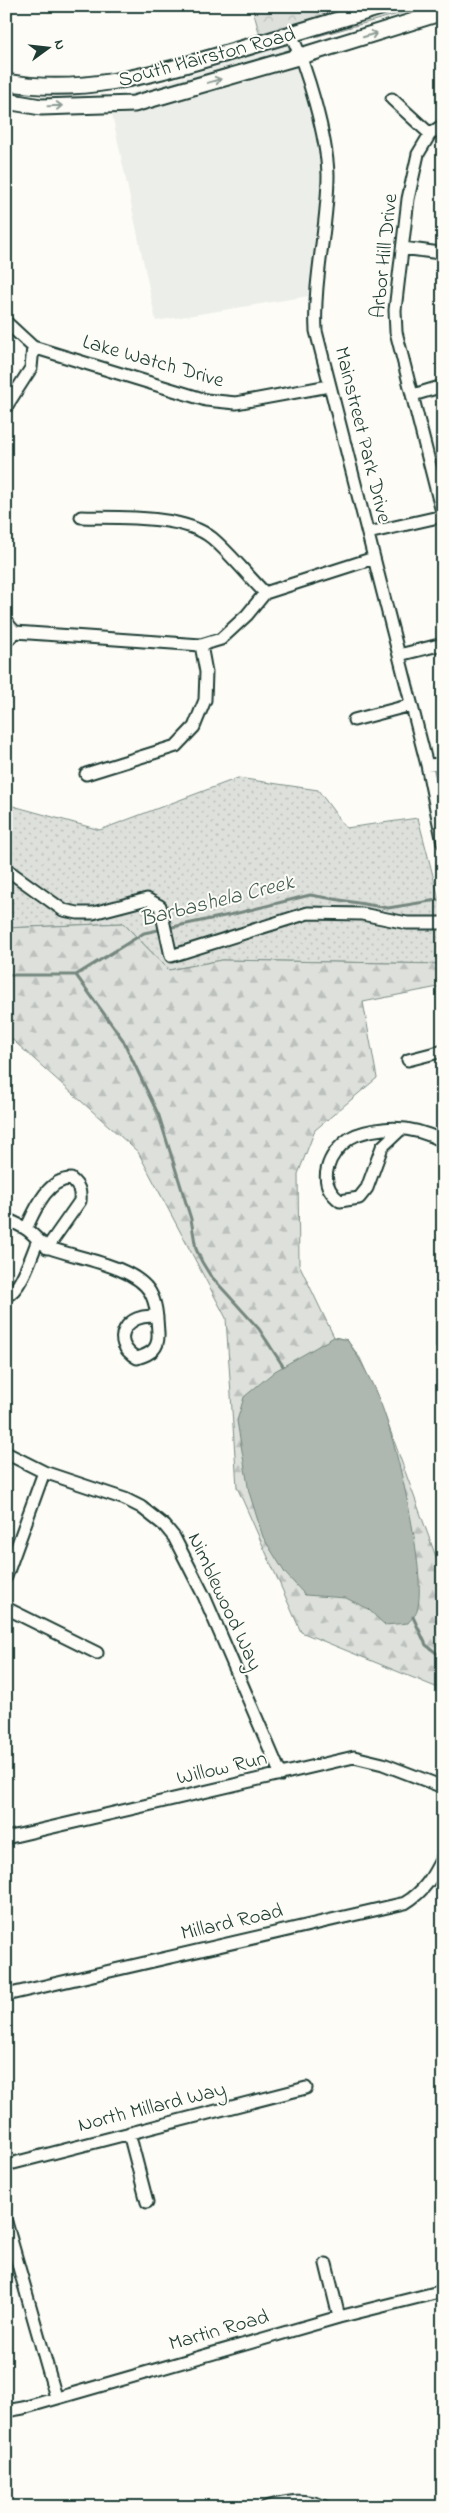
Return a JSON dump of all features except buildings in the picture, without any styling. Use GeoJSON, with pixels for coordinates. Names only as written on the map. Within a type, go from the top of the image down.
{"type":"FeatureCollection","features":[{"type":"Feature","properties":{"kind":"main road","name":"South Hairston Road"},"geometry":{"type":"LineString","coordinates":[[6,82],[66,87],[109,83],[143,77],[384,6]]}},
{"type":"Feature","properties":{"kind":"main road","name":"South Hairston Road"},"geometry":{"type":"LineString","coordinates":[[6,101],[41,107],[134,104],[301,56],[443,12]]}},
{"type":"Feature","properties":{"kind":"street","name":"Mainstreet Park Drive"},"geometry":{"type":"LineString","coordinates":[[291,34],[301,56],[326,148],[328,176],[314,305],[316,332],[427,765],[443,843]]}},
{"type":"Feature","properties":{"kind":"street"},"geometry":{"type":"LineString","coordinates":[[392,98],[430,134]]}},
{"type":"Feature","properties":{"kind":"street","name":"Arbor Hill Drive"},"geometry":{"type":"LineString","coordinates":[[368,533],[443,516],[396,332],[395,310],[408,198],[418,154],[430,134],[443,125]]}},
{"type":"Feature","properties":{"kind":"street"},"geometry":{"type":"LineString","coordinates":[[403,248],[440,253]]}},
{"type":"Feature","properties":{"kind":"street","name":"Lake Watch Drive"},"geometry":{"type":"LineString","coordinates":[[6,322],[33,347],[206,400],[236,403],[329,386]]}},
{"type":"Feature","properties":{"kind":"street"},"geometry":{"type":"LineString","coordinates":[[6,406],[31,368],[33,347]]}},
{"type":"Feature","properties":{"kind":"street"},"geometry":{"type":"LineString","coordinates":[[413,395],[443,386]]}},
{"type":"Feature","properties":{"kind":"street"},"geometry":{"type":"LineString","coordinates":[[81,516],[154,520],[189,526],[211,537],[264,593]]}},
{"type":"Feature","properties":{"kind":"street"},"geometry":{"type":"LineString","coordinates":[[6,622],[15,632],[201,645],[221,639],[247,615],[264,593],[374,558]]}},
{"type":"Feature","properties":{"kind":"street"},"geometry":{"type":"LineString","coordinates":[[6,642],[15,632]]}},
{"type":"Feature","properties":{"kind":"street"},"geometry":{"type":"LineString","coordinates":[[399,655],[443,644]]}},
{"type":"Feature","properties":{"kind":"street"},"geometry":{"type":"LineString","coordinates":[[86,774],[176,746],[194,727],[205,700],[206,672],[201,645]]}},
{"type":"Feature","properties":{"kind":"street"},"geometry":{"type":"LineString","coordinates":[[354,720],[411,705]]}},
{"type":"Feature","properties":{"kind":"street"},"geometry":{"type":"LineString","coordinates":[[427,765],[443,764]]}},
{"type":"Feature","properties":{"kind":"street"},"geometry":{"type":"LineString","coordinates":[[6,869],[63,910],[93,913],[147,899],[160,906],[161,919],[171,956],[308,913],[362,914],[406,923],[443,923]]}},
{"type":"Feature","properties":{"kind":"street"},"geometry":{"type":"LineString","coordinates":[[408,1060],[443,1051]]}},
{"type":"Feature","properties":{"kind":"street"},"geometry":{"type":"LineString","coordinates":[[402,1129],[382,1147],[367,1188],[359,1198],[340,1201],[331,1194],[326,1185],[329,1162],[336,1151],[352,1137],[384,1128],[402,1129],[430,1135],[443,1141]]}},
{"type":"Feature","properties":{"kind":"street"},"geometry":{"type":"LineString","coordinates":[[26,1230],[32,1216],[53,1184],[62,1179],[71,1179],[78,1184],[81,1193],[80,1201],[48,1248]]}},
{"type":"Feature","properties":{"kind":"street"},"geometry":{"type":"LineString","coordinates":[[6,1219],[26,1230],[48,1248],[119,1270],[139,1280],[152,1298],[157,1317]]}},
{"type":"Feature","properties":{"kind":"street"},"geometry":{"type":"LineString","coordinates":[[6,1296],[10,1295],[22,1280],[38,1240]]}},
{"type":"Feature","properties":{"kind":"street"},"geometry":{"type":"LineString","coordinates":[[443,1322],[443,1346]]}},
{"type":"Feature","properties":{"kind":"street","name":"Nimblewood Way"},"geometry":{"type":"LineString","coordinates":[[6,1453],[44,1472],[125,1499],[141,1507],[165,1526],[174,1537],[204,1596],[281,1775]]}},
{"type":"Feature","properties":{"kind":"street"},"geometry":{"type":"LineString","coordinates":[[6,1577],[44,1472]]}},
{"type":"Feature","properties":{"kind":"street"},"geometry":{"type":"LineString","coordinates":[[6,1608],[97,1652]]}},
{"type":"Feature","properties":{"kind":"street","name":"Willow Run"},"geometry":{"type":"LineString","coordinates":[[6,1838],[354,1757],[383,1764],[443,1787]]}},
{"type":"Feature","properties":{"kind":"street","name":"Millard Road"},"geometry":{"type":"LineString","coordinates":[[6,1995],[405,1903],[417,1896],[428,1885],[443,1856]]}},
{"type":"Feature","properties":{"kind":"street","name":"North Millard Way"},"geometry":{"type":"LineString","coordinates":[[6,2165],[306,2088]]}},
{"type":"Feature","properties":{"kind":"street"},"geometry":{"type":"LineString","coordinates":[[129,2134],[147,2202]]}},
{"type":"Feature","properties":{"kind":"street"},"geometry":{"type":"LineString","coordinates":[[6,2222],[56,2397]]}},
{"type":"Feature","properties":{"kind":"street"},"geometry":{"type":"LineString","coordinates":[[326,2264],[339,2317]]}},
{"type":"Feature","properties":{"kind":"street","name":"Martin Road"},"geometry":{"type":"LineString","coordinates":[[6,2411],[23,2408],[339,2317],[443,2291]]}},
{"type":"Feature","properties":{"kind":"street"},"geometry":{"type":"LineString","coordinates":[[266,2507],[292,2500],[307,2501],[325,2507]]}},
{"type":"Feature","properties":{"kind":"shaded area"},"geometry":{"type":"Polygon","coordinates":[[[299,41],[325,180],[321,294],[156,321],[109,100],[299,41]]]}},
{"type":"Feature","properties":{"kind":"shaded area"},"geometry":{"type":"Polygon","coordinates":[[[334,1337],[347,1340],[370,1379],[387,1422],[402,1476],[418,1568],[419,1593],[417,1611],[408,1623],[385,1625],[368,1609],[346,1598],[305,1595],[285,1573],[263,1537],[249,1492],[237,1421],[244,1397],[275,1371],[334,1337]]]}},
{"type":"Feature","properties":{"kind":"green space"},"geometry":{"type":"Polygon","coordinates":[[[252,6],[427,6],[264,51],[252,6]]]}},
{"type":"Feature","properties":{"kind":"green space"},"geometry":{"type":"Polygon","coordinates":[[[238,778],[318,790],[346,828],[418,818],[443,914],[443,964],[222,960],[169,970],[123,923],[6,928],[6,798],[13,806],[100,830],[238,778]]]}},
{"type":"Feature","properties":{"kind":"green space"},"geometry":{"type":"Polygon","coordinates":[[[123,923],[169,970],[222,960],[443,964],[443,986],[363,1002],[377,1078],[315,1130],[298,1174],[299,1264],[334,1337],[347,1340],[360,1358],[381,1405],[443,1576],[443,1690],[301,1632],[237,1487],[226,1318],[138,1152],[6,1034],[6,928],[123,923]]]}},
{"type":"Feature","properties":{"kind":"waterway","name":"Barbashela Creek"},"geometry":{"type":"LineString","coordinates":[[6,975],[76,975],[144,933],[234,914],[310,895],[388,908],[443,899]]}},
{"type":"Feature","properties":{"kind":"waterway"},"geometry":{"type":"LineString","coordinates":[[76,975],[123,1040],[159,1116],[191,1219],[196,1249],[202,1262],[210,1275],[259,1329],[283,1366]]}},
{"type":"Feature","properties":{"kind":"waterway"},"geometry":{"type":"LineString","coordinates":[[413,1617],[426,1645],[443,1658]]}}]}
